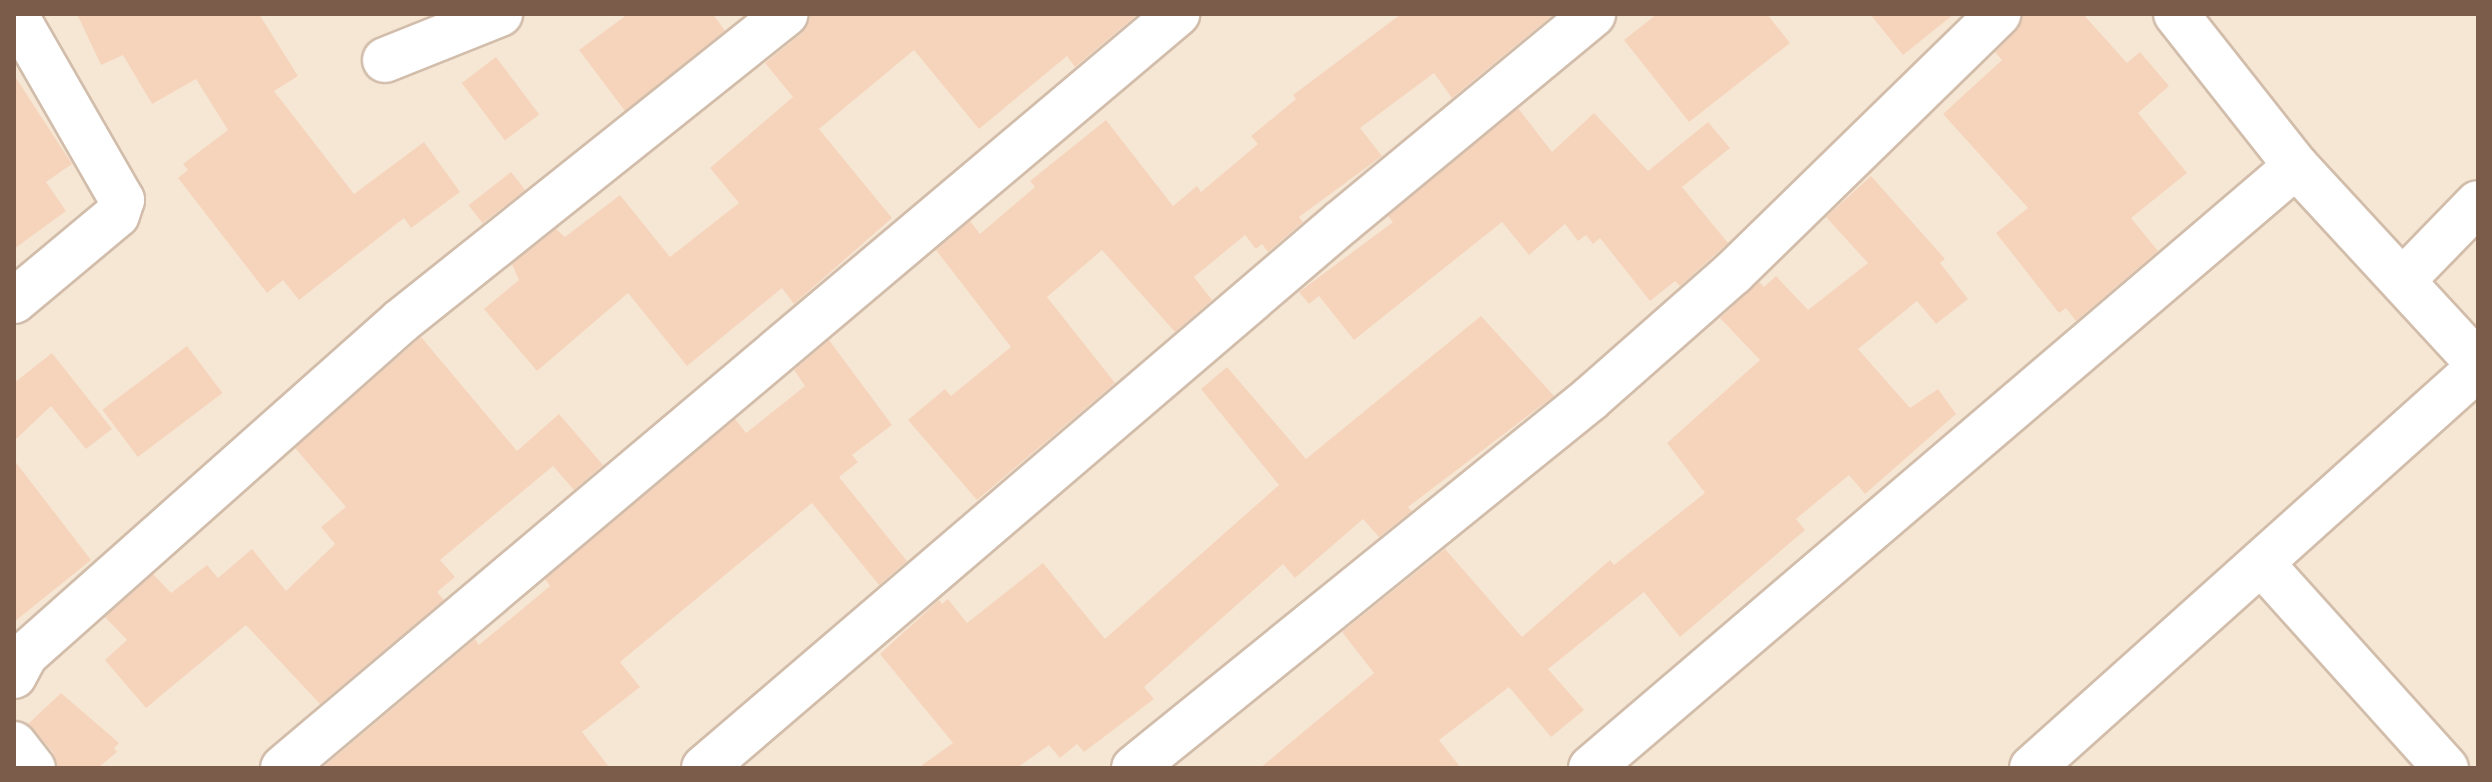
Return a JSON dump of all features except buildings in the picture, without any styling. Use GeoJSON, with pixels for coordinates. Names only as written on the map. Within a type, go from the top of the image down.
{"type":"FeatureCollection","features":[{"type":"Feature","properties":{"kind":"street"},"geometry":{"type":"LineString","coordinates":[[14,301],[117,215],[122,200],[15,14]]}},
{"type":"Feature","properties":{"kind":"street"},"geometry":{"type":"LineString","coordinates":[[385,60],[500,14]]}},
{"type":"Feature","properties":{"kind":"street"},"geometry":{"type":"LineString","coordinates":[[18,661],[401,321],[786,14]]}},
{"type":"Feature","properties":{"kind":"street"},"geometry":{"type":"LineString","coordinates":[[283,768],[1177,14]]}},
{"type":"Feature","properties":{"kind":"street"},"geometry":{"type":"LineString","coordinates":[[704,768],[1342,222],[1593,14]]}},
{"type":"Feature","properties":{"kind":"street"},"geometry":{"type":"LineString","coordinates":[[1134,768],[1591,398],[1733,273],[1998,14]]}},
{"type":"Feature","properties":{"kind":"street"},"geometry":{"type":"LineString","coordinates":[[2032,768],[2262,564],[2478,365],[2296,166],[2176,14]]}},
{"type":"Feature","properties":{"kind":"street"},"geometry":{"type":"LineString","coordinates":[[1591,768],[2296,166]]}},
{"type":"Feature","properties":{"kind":"street"},"geometry":{"type":"LineString","coordinates":[[2403,280],[2478,203]]}},
{"type":"Feature","properties":{"kind":"street"},"geometry":{"type":"LineString","coordinates":[[2262,564],[2446,768]]}},
{"type":"Feature","properties":{"kind":"street"},"geometry":{"type":"LineString","coordinates":[[14,744],[33,768]]}},
{"type":"Feature","properties":{"kind":"shaded area"},"geometry":{"type":"Polygon","coordinates":[[[14,14],[2478,14],[2478,768],[14,768],[14,14]]]}}]}
